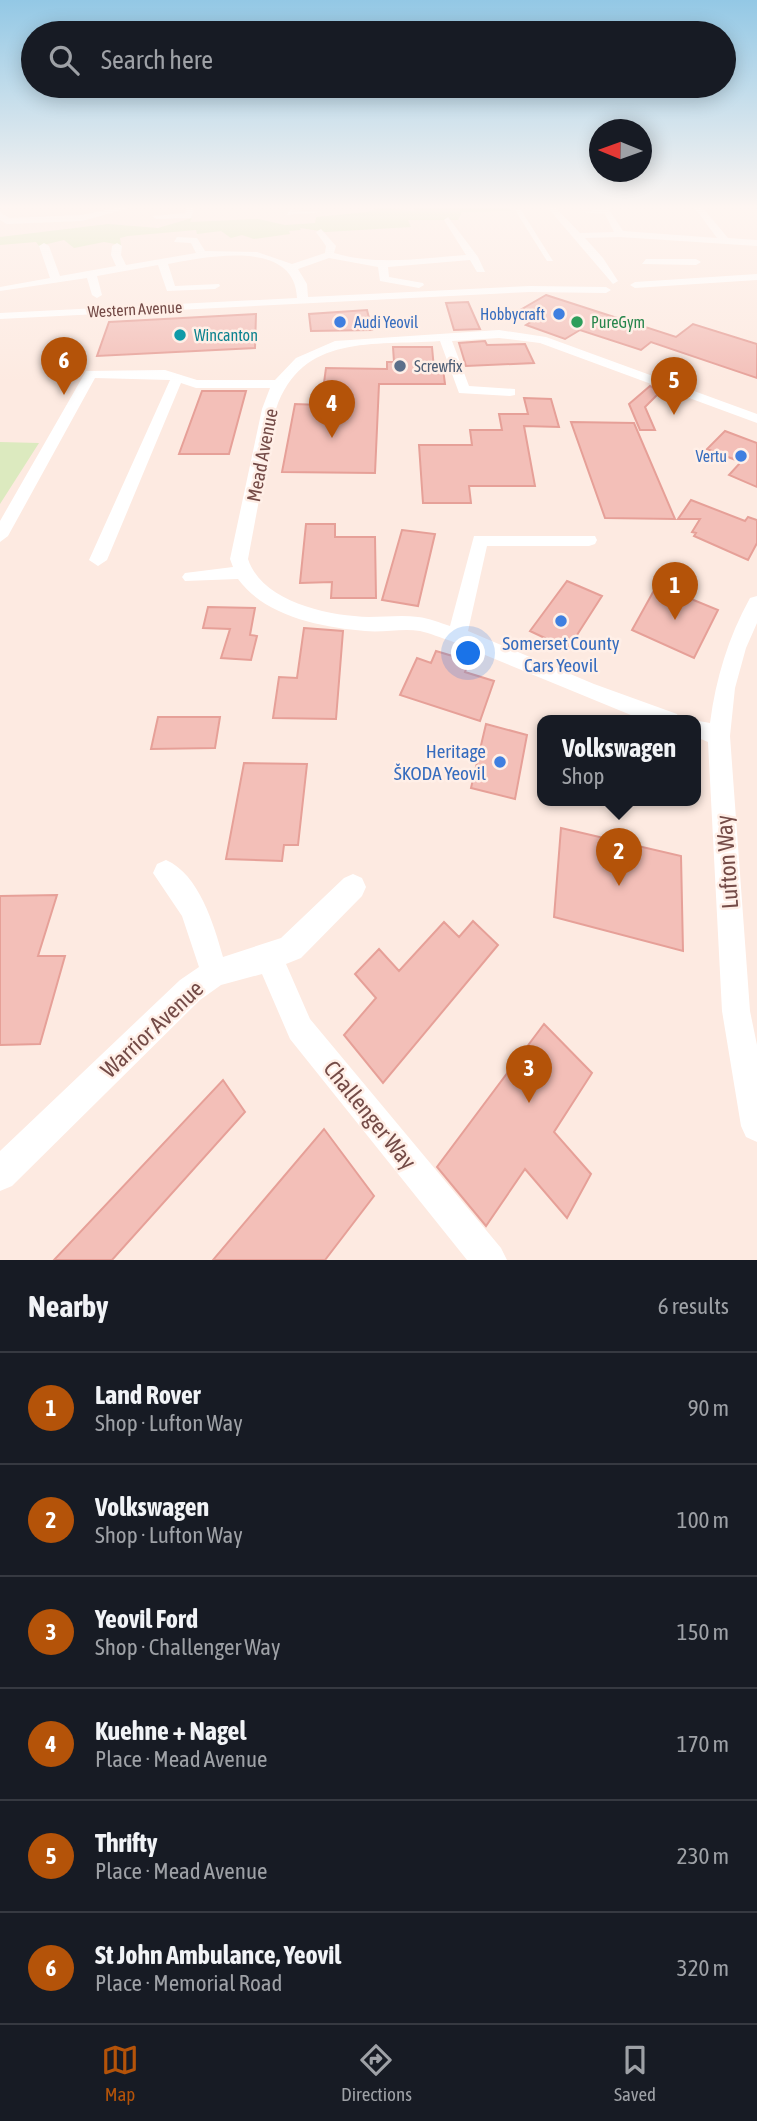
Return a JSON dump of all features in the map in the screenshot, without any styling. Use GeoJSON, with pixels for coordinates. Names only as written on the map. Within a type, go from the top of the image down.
{"type":"FeatureCollection","features":[{"type":"Feature","properties":{"kind":"street"},"geometry":{"type":"LineString","coordinates":[[51,266],[56,280]]}},
{"type":"Feature","properties":{"kind":"street"},"geometry":{"type":"LineString","coordinates":[[1,288],[137,266]]}},
{"type":"Feature","properties":{"kind":"street"},"geometry":{"type":"LineString","coordinates":[[163,266],[172,289],[215,286]]}},
{"type":"Feature","properties":{"kind":"street"},"geometry":{"type":"LineString","coordinates":[[289,266],[300,274],[303,300]]}},
{"type":"Feature","properties":{"kind":"street"},"geometry":{"type":"LineString","coordinates":[[383,266],[384,279],[419,285]]}},
{"type":"Feature","properties":{"kind":"street"},"geometry":{"type":"LineString","coordinates":[[478,266],[481,270]]}},
{"type":"Feature","properties":{"kind":"street"},"geometry":{"type":"LineString","coordinates":[[597,266],[610,286],[627,291],[757,277]]}},
{"type":"Feature","properties":{"kind":"street"},"geometry":{"type":"LineString","coordinates":[[91,274],[97,295]]}},
{"type":"Feature","properties":{"kind":"street"},"geometry":{"type":"LineString","coordinates":[[610,286],[627,291]]}},
{"type":"Feature","properties":{"kind":"street","name":"Western Avenue"},"geometry":{"type":"LineString","coordinates":[[0,316],[610,286]]}},
{"type":"Feature","properties":{"kind":"street","name":"Mead Avenue"},"geometry":{"type":"LineString","coordinates":[[243,572],[239,559],[242,541],[249,522],[269,409],[278,384],[300,361],[335,345],[510,334],[542,340],[757,419]]}},
{"type":"Feature","properties":{"kind":"street"},"geometry":{"type":"LineString","coordinates":[[445,338],[464,390],[510,392]]}},
{"type":"Feature","properties":{"kind":"street"},"geometry":{"type":"LineString","coordinates":[[0,536],[91,374],[165,374],[196,384],[278,384]]}},
{"type":"Feature","properties":{"kind":"street"},"geometry":{"type":"LineString","coordinates":[[98,560],[177,378]]}},
{"type":"Feature","properties":{"kind":"street"},"geometry":{"type":"LineString","coordinates":[[457,635],[480,540],[589,540]]}},
{"type":"Feature","properties":{"kind":"street"},"geometry":{"type":"LineString","coordinates":[[191,578],[243,572],[266,597],[300,612],[365,624],[419,624],[457,635],[597,694],[655,715]]}},
{"type":"Feature","properties":{"kind":"street","name":"Lufton Way"},"geometry":{"type":"LineString","coordinates":[[757,603],[736,648],[725,688],[708,732],[736,1011],[757,1126]]}},
{"type":"Feature","properties":{"kind":"street"},"geometry":{"type":"LineString","coordinates":[[166,873],[184,892],[193,908],[205,936],[214,973]]}},
{"type":"Feature","properties":{"kind":"street","name":"Warrior Avenue"},"geometry":{"type":"LineString","coordinates":[[0,1174],[190,990],[214,973],[269,958],[291,948],[353,887]]}},
{"type":"Feature","properties":{"kind":"street","name":"Challenger Way"},"geometry":{"type":"LineString","coordinates":[[269,958],[300,1028],[489,1260]]}},
{"type":"Feature","properties":{"kind":"green space"},"geometry":{"type":"Polygon","coordinates":[[[0,442],[39,443],[0,504],[0,442]]]}},
{"type":"Feature","properties":{"kind":"building"},"geometry":{"type":"Polygon","coordinates":[[[546,295],[676,337],[693,324],[757,344],[757,378],[651,342],[641,350],[580,330],[565,339],[526,325],[534,320],[515,313],[546,295]]]}},
{"type":"Feature","properties":{"kind":"building"},"geometry":{"type":"Polygon","coordinates":[[[468,302],[480,329],[454,330],[446,303],[468,302]]]}},
{"type":"Feature","properties":{"kind":"building","name":"Audi Yeovil"},"geometry":{"type":"Polygon","coordinates":[[[367,310],[372,330],[311,331],[309,314],[367,310]]]}},
{"type":"Feature","properties":{"kind":"building","name":"Wincanton"},"geometry":{"type":"Polygon","coordinates":[[[256,314],[255,348],[97,356],[109,322],[256,314]]]}},
{"type":"Feature","properties":{"kind":"building","name":"Screwfix"},"geometry":{"type":"Polygon","coordinates":[[[485,341],[487,345],[525,344],[534,363],[466,366],[459,343],[485,341]]]}},
{"type":"Feature","properties":{"kind":"building"},"geometry":{"type":"Polygon","coordinates":[[[393,347],[432,347],[434,369],[443,369],[445,384],[379,384],[375,473],[282,472],[295,404],[321,405],[326,368],[387,369],[387,362],[394,362],[393,347]]]}},
{"type":"Feature","properties":{"kind":"building"},"geometry":{"type":"Polygon","coordinates":[[[650,386],[661,391],[645,407],[655,430],[640,430],[629,404],[650,386]]]}},
{"type":"Feature","properties":{"kind":"building"},"geometry":{"type":"Polygon","coordinates":[[[202,391],[246,391],[229,454],[179,454],[202,391]]]}},
{"type":"Feature","properties":{"kind":"building"},"geometry":{"type":"Polygon","coordinates":[[[524,398],[551,399],[559,427],[524,426],[535,486],[469,486],[471,503],[423,503],[419,445],[472,445],[470,430],[502,430],[499,414],[528,414],[524,398]]]}},
{"type":"Feature","properties":{"kind":"building"},"geometry":{"type":"Polygon","coordinates":[[[571,422],[634,423],[675,519],[605,518],[571,422]]]}},
{"type":"Feature","properties":{"kind":"building","name":"Vertu"},"geometry":{"type":"Polygon","coordinates":[[[725,431],[757,443],[757,487],[729,475],[741,462],[707,449],[725,431]]]}},
{"type":"Feature","properties":{"kind":"building"},"geometry":{"type":"Polygon","coordinates":[[[691,500],[745,521],[748,517],[757,520],[757,543],[748,560],[694,536],[696,533],[692,532],[700,519],[678,519],[691,500]]]}},
{"type":"Feature","properties":{"kind":"building"},"geometry":{"type":"Polygon","coordinates":[[[306,524],[335,524],[335,537],[375,537],[376,598],[331,598],[332,582],[300,583],[306,524]]]}},
{"type":"Feature","properties":{"kind":"building"},"geometry":{"type":"Polygon","coordinates":[[[402,530],[435,534],[418,606],[382,600],[402,530]]]}},
{"type":"Feature","properties":{"kind":"building"},"geometry":{"type":"Polygon","coordinates":[[[567,581],[602,596],[568,649],[530,631],[567,581]]]}},
{"type":"Feature","properties":{"kind":"building"},"geometry":{"type":"Polygon","coordinates":[[[657,585],[718,610],[694,658],[632,630],[657,585]]]}},
{"type":"Feature","properties":{"kind":"building"},"geometry":{"type":"Polygon","coordinates":[[[208,607],[255,608],[250,635],[257,636],[251,660],[221,658],[230,629],[203,628],[208,607]]]}},
{"type":"Feature","properties":{"kind":"building"},"geometry":{"type":"Polygon","coordinates":[[[304,628],[343,631],[336,719],[273,718],[279,677],[297,678],[304,628]]]}},
{"type":"Feature","properties":{"kind":"building"},"geometry":{"type":"Polygon","coordinates":[[[436,651],[469,661],[465,672],[494,681],[480,721],[400,695],[417,658],[431,663],[436,651]]]}},
{"type":"Feature","properties":{"kind":"building"},"geometry":{"type":"Polygon","coordinates":[[[158,717],[220,717],[215,748],[151,749],[158,717]]]}},
{"type":"Feature","properties":{"kind":"building","name":"Heritage ŠKODA Yeovil"},"geometry":{"type":"Polygon","coordinates":[[[486,724],[527,735],[515,799],[471,788],[486,724]]]}},
{"type":"Feature","properties":{"kind":"building"},"geometry":{"type":"Polygon","coordinates":[[[244,763],[307,764],[298,845],[284,845],[282,861],[226,859],[244,763]]]}},
{"type":"Feature","properties":{"kind":"building"},"geometry":{"type":"Polygon","coordinates":[[[561,828],[681,856],[683,951],[554,917],[561,828]]]}},
{"type":"Feature","properties":{"kind":"building"},"geometry":{"type":"Polygon","coordinates":[[[57,895],[38,956],[65,956],[40,1044],[0,1045],[0,896],[57,895]]]}},
{"type":"Feature","properties":{"kind":"building"},"geometry":{"type":"Polygon","coordinates":[[[473,921],[498,945],[383,1083],[344,1035],[376,998],[355,974],[379,949],[399,971],[444,922],[459,937],[473,921]]]}},
{"type":"Feature","properties":{"kind":"building"},"geometry":{"type":"Polygon","coordinates":[[[544,1024],[592,1073],[554,1132],[591,1174],[567,1218],[525,1169],[486,1226],[437,1167],[544,1024]]]}},
{"type":"Feature","properties":{"kind":"building"},"geometry":{"type":"Polygon","coordinates":[[[223,1080],[245,1112],[112,1260],[54,1260],[223,1080]]]}},
{"type":"Feature","properties":{"kind":"building"},"geometry":{"type":"Polygon","coordinates":[[[324,1129],[374,1196],[325,1260],[213,1260],[324,1129]]]}},
{"type":"Feature","properties":{"kind":"place","name":"Hobbycraft"},"geometry":{"type":"Point","coordinates":[559,314]}},
{"type":"Feature","properties":{"kind":"place","name":"Audi Yeovil"},"geometry":{"type":"Point","coordinates":[340,322]}},
{"type":"Feature","properties":{"kind":"place","name":"PureGym"},"geometry":{"type":"Point","coordinates":[577,322]}},
{"type":"Feature","properties":{"kind":"place","name":"Wincanton"},"geometry":{"type":"Point","coordinates":[180,335]}},
{"type":"Feature","properties":{"kind":"place","name":"Screwfix"},"geometry":{"type":"Point","coordinates":[400,366]}},
{"type":"Feature","properties":{"kind":"place","name":"St John Ambulance, Yeovil"},"geometry":{"type":"Point","coordinates":[64,395]}},
{"type":"Feature","properties":{"kind":"place","name":"Thrifty"},"geometry":{"type":"Point","coordinates":[674,415]}},
{"type":"Feature","properties":{"kind":"place","name":"Kuehne + Nagel"},"geometry":{"type":"Point","coordinates":[332,438]}},
{"type":"Feature","properties":{"kind":"place","name":"Vertu"},"geometry":{"type":"Point","coordinates":[741,456]}},
{"type":"Feature","properties":{"kind":"place","name":"Land Rover"},"geometry":{"type":"Point","coordinates":[675,620]}},
{"type":"Feature","properties":{"kind":"place","name":"Somerset County Cars Yeovil"},"geometry":{"type":"Point","coordinates":[561,621]}},
{"type":"Feature","properties":{"kind":"place","name":"Heritage ŠKODA Yeovil"},"geometry":{"type":"Point","coordinates":[500,762]}},
{"type":"Feature","properties":{"kind":"place","name":"Volkswagen"},"geometry":{"type":"Point","coordinates":[619,886]}},
{"type":"Feature","properties":{"kind":"place","name":"Yeovil Ford"},"geometry":{"type":"Point","coordinates":[529,1103]}}]}
